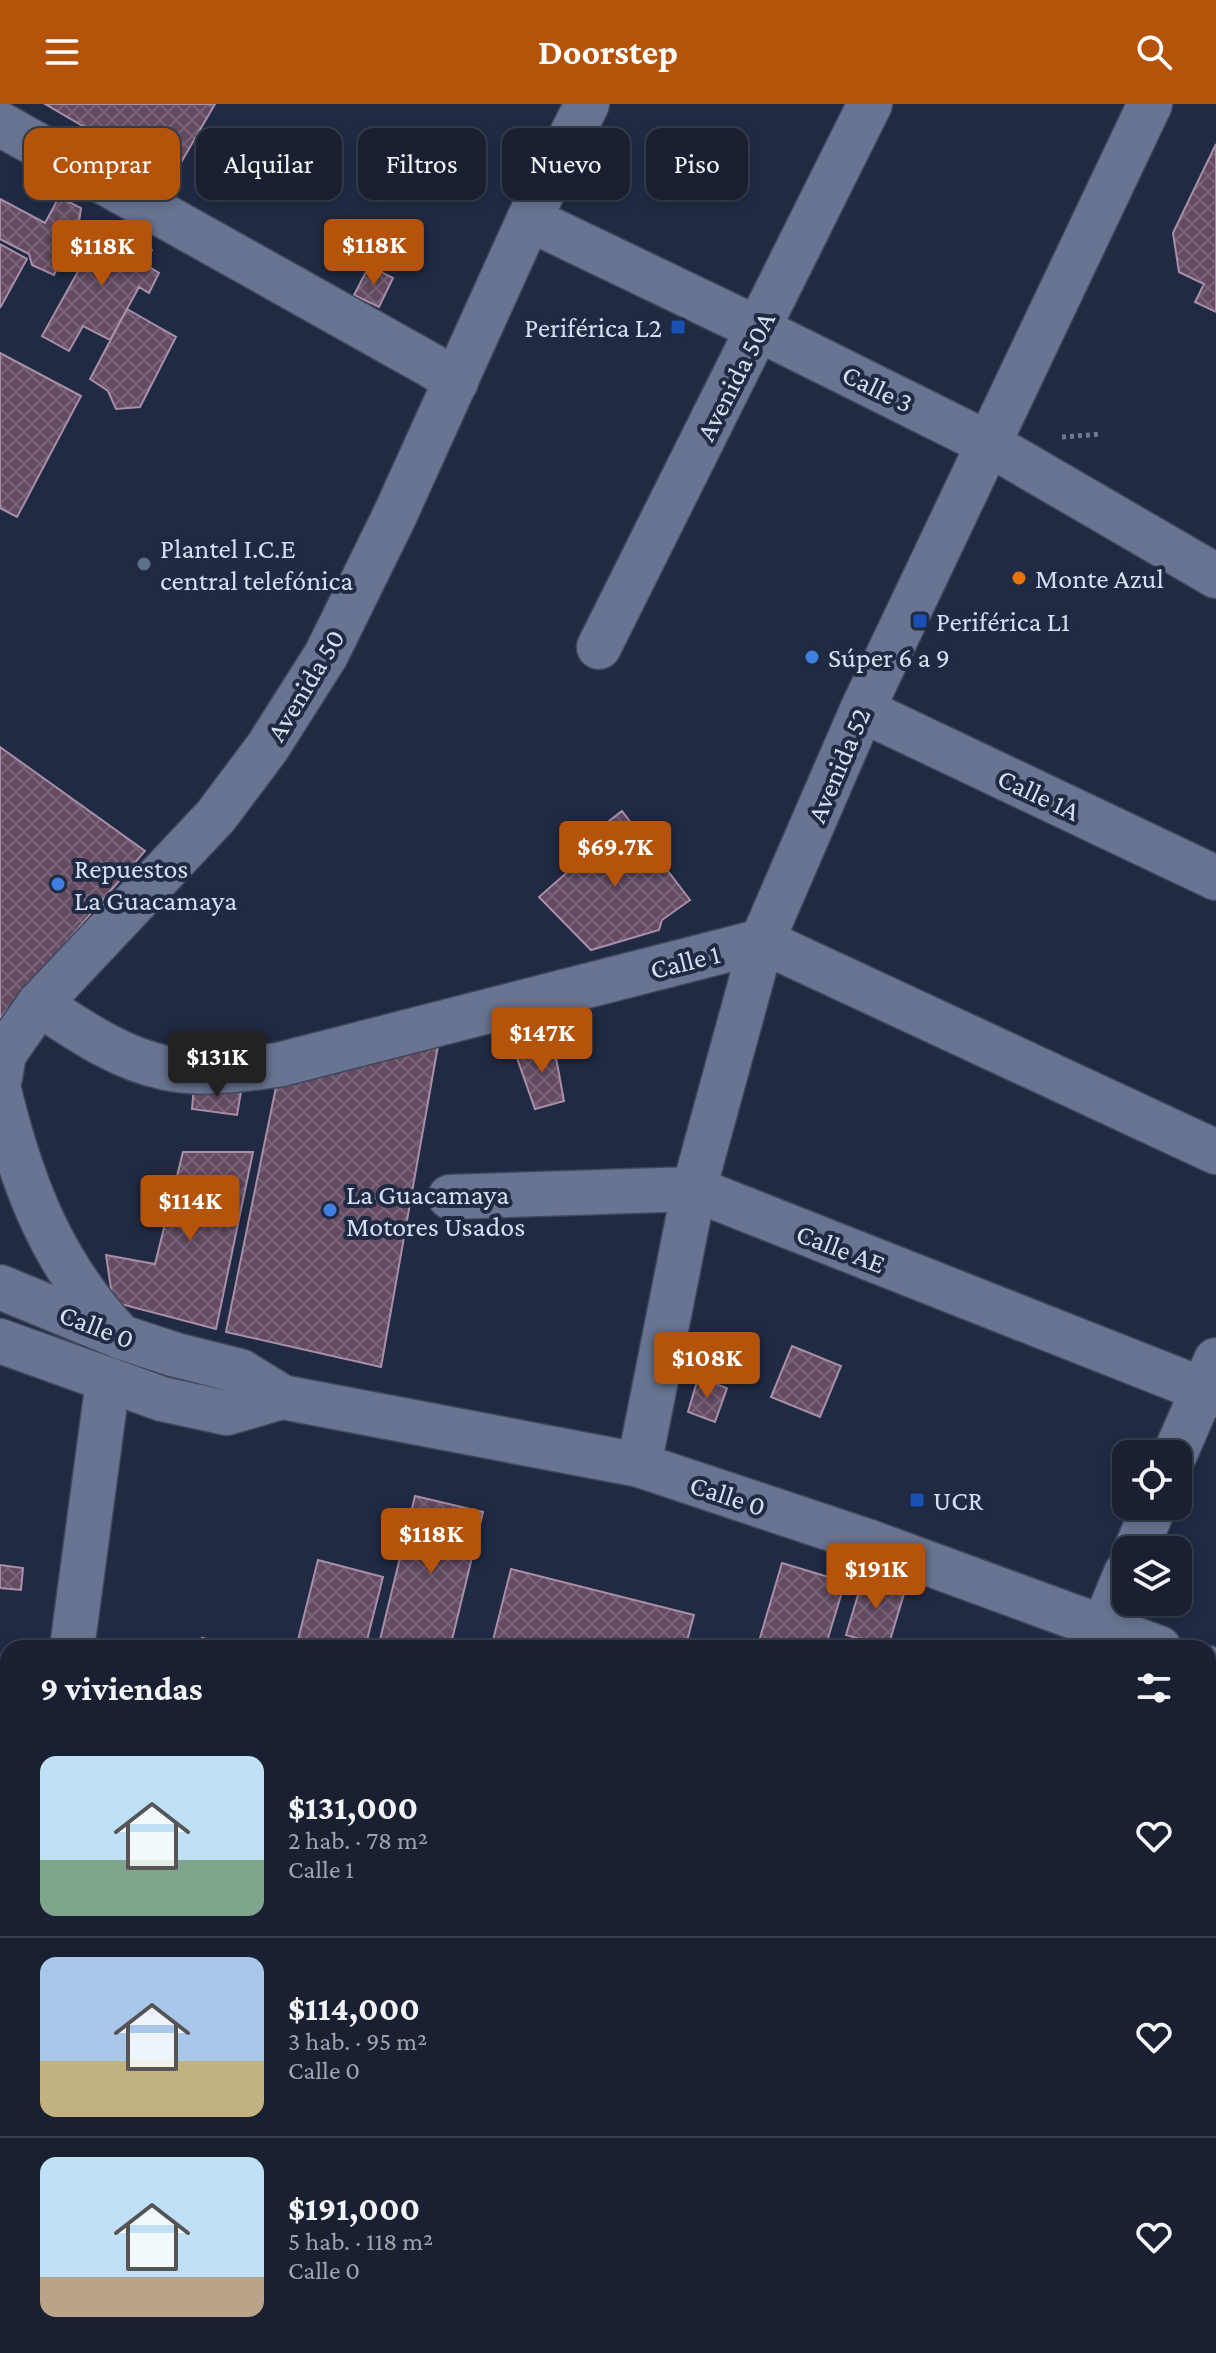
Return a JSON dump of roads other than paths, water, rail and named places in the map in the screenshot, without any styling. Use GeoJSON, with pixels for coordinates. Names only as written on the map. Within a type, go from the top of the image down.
{"type":"FeatureCollection","features":[{"type":"Feature","properties":{"kind":"street","name":"Avenida 50"},"geometry":{"type":"LineString","coordinates":[[0,1078],[4,1054],[39,1004],[216,816],[267,748],[326,655],[456,382],[529,219],[587,104]]}},
{"type":"Feature","properties":{"kind":"street","name":"Avenida 50A"},"geometry":{"type":"LineString","coordinates":[[599,647],[870,104]]}},
{"type":"Feature","properties":{"kind":"street","name":"Avenida 52"},"geometry":{"type":"LineString","coordinates":[[639,1465],[694,1189],[762,941],[862,710],[1150,104]]}},
{"type":"Feature","properties":{"kind":"street"},"geometry":{"type":"LineString","coordinates":[[0,124],[456,382]]}},
{"type":"Feature","properties":{"kind":"street","name":"Calle 3"},"geometry":{"type":"LineString","coordinates":[[529,219],[989,444],[1216,576]]}},
{"type":"Feature","properties":{"kind":"street","name":"Calle 1A"},"geometry":{"type":"LineString","coordinates":[[862,710],[1216,878]]}},
{"type":"Feature","properties":{"kind":"street"},"geometry":{"type":"LineString","coordinates":[[762,941],[1216,1152]]}},
{"type":"Feature","properties":{"kind":"street","name":"Calle 1"},"geometry":{"type":"LineString","coordinates":[[39,1004],[105,1047],[167,1069],[228,1071],[278,1065],[762,941]]}},
{"type":"Feature","properties":{"kind":"street"},"geometry":{"type":"LineString","coordinates":[[0,1094],[10,1137],[34,1205],[79,1288],[121,1337]]}},
{"type":"Feature","properties":{"kind":"street","name":"Calle AE"},"geometry":{"type":"LineString","coordinates":[[450,1197],[694,1189],[1211,1381]]}},
{"type":"Feature","properties":{"kind":"street"},"geometry":{"type":"LineString","coordinates":[[7,1290],[27,1281],[37,1266],[48,1232]]}},
{"type":"Feature","properties":{"kind":"street","name":"Calle 0"},"geometry":{"type":"LineString","coordinates":[[7,1290],[121,1337],[240,1371],[282,1397],[639,1465],[867,1541],[1139,1640]]}},
{"type":"Feature","properties":{"kind":"street","name":"Calle 0"},"geometry":{"type":"LineString","coordinates":[[0,1341],[162,1399],[227,1413],[282,1397]]}},
{"type":"Feature","properties":{"kind":"street"},"geometry":{"type":"LineString","coordinates":[[73,1640],[108,1381]]}},
{"type":"Feature","properties":{"kind":"street"},"geometry":{"type":"LineString","coordinates":[[1182,1440],[1211,1381]]}},
{"type":"Feature","properties":{"kind":"street"},"geometry":{"type":"LineString","coordinates":[[1104,1626],[1112,1607]]}},
{"type":"Feature","properties":{"kind":"place","name":"Periférica L2"},"geometry":{"type":"Point","coordinates":[678,327]}},
{"type":"Feature","properties":{"kind":"place","name":"Plantel I.C.E central telefónica"},"geometry":{"type":"Point","coordinates":[144,564]}},
{"type":"Feature","properties":{"kind":"place","name":"Monte Azul"},"geometry":{"type":"Point","coordinates":[1019,578]}},
{"type":"Feature","properties":{"kind":"place","name":"Periférica L1"},"geometry":{"type":"Point","coordinates":[920,621]}},
{"type":"Feature","properties":{"kind":"place","name":"Súper 6 a 9"},"geometry":{"type":"Point","coordinates":[812,657]}},
{"type":"Feature","properties":{"kind":"place","name":"Repuestos La Guacamaya"},"geometry":{"type":"Point","coordinates":[58,884]}},
{"type":"Feature","properties":{"kind":"place","name":"La Guacamaya Motores Usados"},"geometry":{"type":"Point","coordinates":[330,1210]}},
{"type":"Feature","properties":{"kind":"place","name":"UCR"},"geometry":{"type":"Point","coordinates":[917,1500]}}]}
